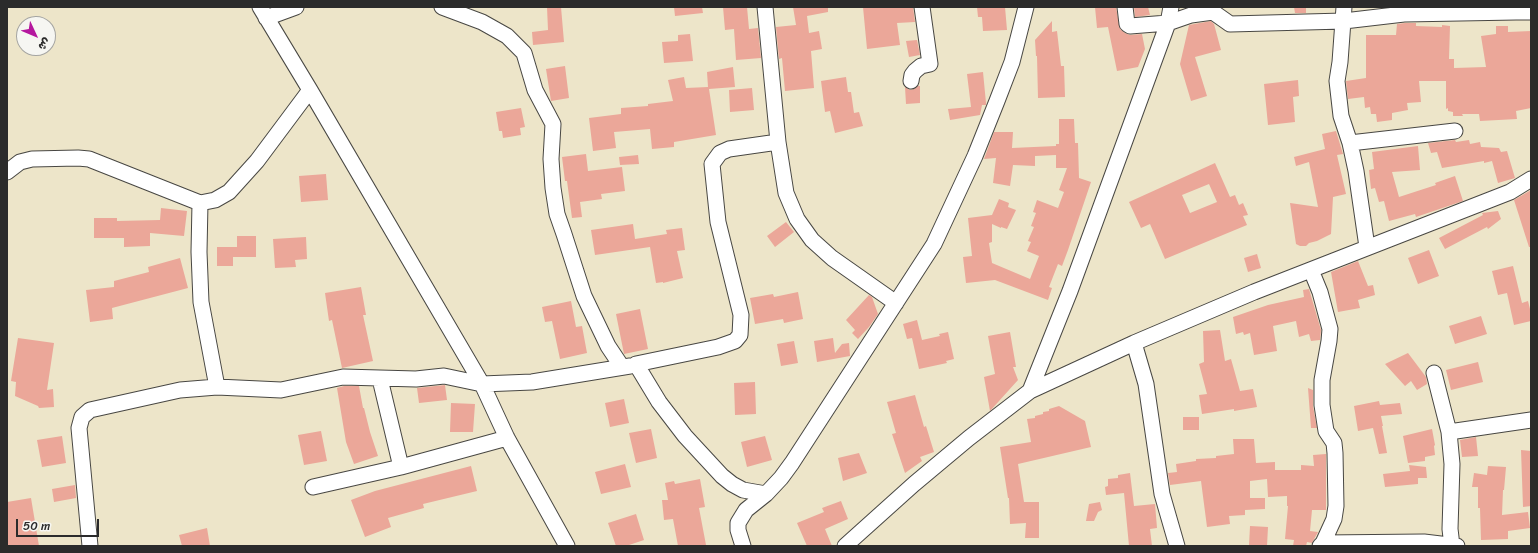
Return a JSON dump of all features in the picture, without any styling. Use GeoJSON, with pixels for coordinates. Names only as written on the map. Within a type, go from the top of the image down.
{"type":"FeatureCollection","features":[{"type":"Feature","properties":{"kind":"street"},"geometry":{"type":"LineString","coordinates":[[296,7],[263,12],[482,384],[507,438],[567,546]]}},
{"type":"Feature","properties":{"kind":"street"},"geometry":{"type":"LineString","coordinates":[[442,7],[482,22],[507,36],[524,53],[536,90],[553,124],[551,159],[557,214],[584,296],[608,346],[629,366],[701,454],[722,476],[743,490],[766,494]]}},
{"type":"Feature","properties":{"kind":"street"},"geometry":{"type":"LineString","coordinates":[[765,7],[778,142],[786,193],[797,219],[808,234],[832,258],[896,303]]}},
{"type":"Feature","properties":{"kind":"street"},"geometry":{"type":"LineString","coordinates":[[911,81],[912,75],[918,69],[922,66],[930,64],[922,7]]}},
{"type":"Feature","properties":{"kind":"street"},"geometry":{"type":"LineString","coordinates":[[743,546],[738,530],[738,523],[741,516],[746,510],[766,494],[781,478],[792,463],[934,244],[975,156],[1012,62],[1026,7]]}},
{"type":"Feature","properties":{"kind":"street"},"geometry":{"type":"LineString","coordinates":[[1125,7],[1128,26],[1168,23],[1190,15],[1213,12],[1230,24],[1344,14],[1404,14],[1516,9],[1531,12]]}},
{"type":"Feature","properties":{"kind":"street"},"geometry":{"type":"LineString","coordinates":[[1030,391],[1070,291],[1168,23],[1171,7]]}},
{"type":"Feature","properties":{"kind":"street"},"geometry":{"type":"LineString","coordinates":[[1344,14],[1337,81],[1341,116],[1350,143],[1356,171],[1367,247]]}},
{"type":"Feature","properties":{"kind":"street"},"geometry":{"type":"LineString","coordinates":[[7,172],[20,162],[32,159],[89,159],[200,203],[215,200],[229,192],[257,161],[310,90]]}},
{"type":"Feature","properties":{"kind":"street"},"geometry":{"type":"LineString","coordinates":[[1350,143],[1455,131]]}},
{"type":"Feature","properties":{"kind":"street"},"geometry":{"type":"LineString","coordinates":[[90,546],[78,428],[82,417],[90,410],[180,390],[217,387],[281,390],[343,377],[416,380],[444,376],[482,384],[532,382],[629,366],[718,347],[735,341],[740,335],[741,315],[718,222],[712,164],[720,153],[729,149],[778,142]]}},
{"type":"Feature","properties":{"kind":"street"},"geometry":{"type":"LineString","coordinates":[[846,546],[914,484],[969,438],[1030,391],[1134,343],[1254,292],[1510,192],[1531,179]]}},
{"type":"Feature","properties":{"kind":"street"},"geometry":{"type":"LineString","coordinates":[[200,203],[199,252],[201,302],[217,387]]}},
{"type":"Feature","properties":{"kind":"street"},"geometry":{"type":"LineString","coordinates":[[1311,270],[1320,292],[1330,329],[1322,380],[1322,405],[1326,431],[1334,444],[1335,453],[1336,506],[1334,519],[1321,544],[1424,542],[1454,546],[1450,529],[1452,464],[1450,432],[1434,373]]}},
{"type":"Feature","properties":{"kind":"street"},"geometry":{"type":"LineString","coordinates":[[1134,343],[1146,384],[1162,494],[1177,546]]}},
{"type":"Feature","properties":{"kind":"street"},"geometry":{"type":"LineString","coordinates":[[380,379],[401,467]]}},
{"type":"Feature","properties":{"kind":"street"},"geometry":{"type":"LineString","coordinates":[[1450,432],[1531,420]]}},
{"type":"Feature","properties":{"kind":"street"},"geometry":{"type":"LineString","coordinates":[[313,487],[401,467],[507,438]]}},
{"type":"Feature","properties":{"kind":"building"},"geometry":{"type":"Polygon","coordinates":[[[547,7],[561,7],[564,42],[533,45],[532,32],[548,30],[547,7]]]}},
{"type":"Feature","properties":{"kind":"building"},"geometry":{"type":"Polygon","coordinates":[[[674,7],[702,7],[703,13],[675,16],[674,7]]]}},
{"type":"Feature","properties":{"kind":"building"},"geometry":{"type":"Polygon","coordinates":[[[723,7],[747,7],[749,29],[758,28],[761,58],[736,60],[734,29],[725,30],[723,7]]]}},
{"type":"Feature","properties":{"kind":"building"},"geometry":{"type":"Polygon","coordinates":[[[793,7],[828,7],[828,12],[807,16],[809,33],[819,31],[822,49],[811,51],[814,88],[785,91],[782,58],[779,59],[776,27],[796,25],[793,7]]]}},
{"type":"Feature","properties":{"kind":"building"},"geometry":{"type":"Polygon","coordinates":[[[863,7],[913,7],[915,22],[897,23],[900,45],[867,49],[863,7]]]}},
{"type":"Feature","properties":{"kind":"building"},"geometry":{"type":"Polygon","coordinates":[[[977,7],[1005,7],[1007,30],[983,31],[982,17],[978,17],[977,7]]]}},
{"type":"Feature","properties":{"kind":"building"},"geometry":{"type":"Polygon","coordinates":[[[1095,7],[1116,7],[1120,29],[1130,35],[1142,34],[1145,49],[1138,67],[1117,71],[1108,27],[1097,28],[1095,7]]]}},
{"type":"Feature","properties":{"kind":"building"},"geometry":{"type":"Polygon","coordinates":[[[1134,7],[1148,7],[1150,15],[1135,17],[1134,7]]]}},
{"type":"Feature","properties":{"kind":"building"},"geometry":{"type":"Polygon","coordinates":[[[1294,7],[1306,7],[1306,13],[1295,13],[1294,7]]]}},
{"type":"Feature","properties":{"kind":"building"},"geometry":{"type":"Polygon","coordinates":[[[1052,21],[1052,32],[1057,31],[1061,66],[1064,66],[1065,97],[1038,98],[1035,40],[1052,21]]]}},
{"type":"Feature","properties":{"kind":"building"},"geometry":{"type":"Polygon","coordinates":[[[1211,21],[1214,24],[1221,50],[1195,57],[1207,96],[1191,101],[1180,64],[1189,25],[1211,21]]]}},
{"type":"Feature","properties":{"kind":"building"},"geometry":{"type":"Polygon","coordinates":[[[1416,23],[1416,26],[1450,26],[1449,59],[1454,59],[1454,68],[1486,67],[1481,36],[1496,34],[1496,26],[1508,26],[1508,32],[1531,31],[1531,108],[1516,111],[1517,119],[1480,121],[1479,114],[1462,114],[1463,116],[1453,116],[1453,112],[1448,111],[1448,108],[1446,109],[1446,81],[1419,81],[1421,102],[1407,103],[1408,110],[1392,113],[1392,120],[1377,122],[1376,114],[1371,114],[1370,107],[1365,108],[1364,97],[1348,99],[1346,81],[1366,78],[1366,35],[1396,35],[1397,24],[1416,23]]]}},
{"type":"Feature","properties":{"kind":"building"},"geometry":{"type":"Polygon","coordinates":[[[690,34],[693,61],[664,63],[662,42],[678,41],[678,35],[690,34]]]}},
{"type":"Feature","properties":{"kind":"building"},"geometry":{"type":"Polygon","coordinates":[[[917,40],[920,55],[909,57],[906,41],[917,40]]]}},
{"type":"Feature","properties":{"kind":"building"},"geometry":{"type":"Polygon","coordinates":[[[565,66],[569,98],[551,101],[546,69],[565,66]]]}},
{"type":"Feature","properties":{"kind":"building"},"geometry":{"type":"Polygon","coordinates":[[[733,67],[735,87],[709,89],[716,135],[674,142],[674,147],[652,149],[650,129],[614,132],[616,148],[593,151],[589,118],[621,114],[621,108],[648,106],[648,104],[673,101],[668,80],[684,77],[686,88],[708,87],[707,72],[733,67]]]}},
{"type":"Feature","properties":{"kind":"building"},"geometry":{"type":"Polygon","coordinates":[[[983,72],[986,105],[982,105],[980,115],[950,120],[948,109],[971,107],[967,74],[983,72]]]}},
{"type":"Feature","properties":{"kind":"building"},"geometry":{"type":"Polygon","coordinates":[[[846,77],[848,92],[851,92],[854,113],[859,112],[863,126],[835,133],[830,111],[825,112],[821,81],[846,77]]]}},
{"type":"Feature","properties":{"kind":"building"},"geometry":{"type":"Polygon","coordinates":[[[1298,80],[1299,96],[1293,97],[1295,122],[1268,125],[1264,84],[1298,80]]]}},
{"type":"Feature","properties":{"kind":"building"},"geometry":{"type":"Polygon","coordinates":[[[920,86],[920,103],[906,104],[905,87],[910,90],[920,86]]]}},
{"type":"Feature","properties":{"kind":"building"},"geometry":{"type":"Polygon","coordinates":[[[752,88],[754,110],[730,112],[729,90],[752,88]]]}},
{"type":"Feature","properties":{"kind":"building"},"geometry":{"type":"Polygon","coordinates":[[[521,108],[525,127],[520,128],[521,135],[503,138],[502,131],[499,131],[496,112],[521,108]]]}},
{"type":"Feature","properties":{"kind":"building"},"geometry":{"type":"Polygon","coordinates":[[[1059,119],[1074,119],[1075,143],[1078,143],[1079,178],[1091,182],[1062,266],[1058,264],[1049,287],[1052,288],[1048,300],[995,280],[966,283],[963,257],[972,256],[968,218],[992,215],[999,199],[1009,203],[1008,207],[1016,210],[1007,229],[992,224],[992,242],[989,243],[992,263],[1030,279],[1039,256],[1027,251],[1031,242],[1028,241],[1034,227],[1031,226],[1036,213],[1033,212],[1037,200],[1058,208],[1064,192],[1059,190],[1067,168],[1056,168],[1056,155],[1035,156],[1035,166],[1013,165],[1010,186],[993,183],[996,158],[984,159],[994,132],[1013,132],[1012,148],[1056,146],[1056,144],[1059,144],[1059,119]]]}},
{"type":"Feature","properties":{"kind":"building"},"geometry":{"type":"Polygon","coordinates":[[[1336,131],[1343,154],[1337,155],[1346,194],[1333,197],[1331,234],[1309,243],[1306,246],[1300,246],[1296,244],[1290,203],[1318,207],[1309,162],[1296,166],[1294,157],[1325,149],[1322,134],[1336,131]]]}},
{"type":"Feature","properties":{"kind":"building"},"geometry":{"type":"Polygon","coordinates":[[[1455,140],[1456,142],[1469,140],[1470,144],[1480,142],[1481,147],[1499,148],[1501,152],[1507,151],[1515,178],[1498,183],[1492,161],[1442,168],[1437,152],[1431,153],[1428,143],[1455,140]]]}},
{"type":"Feature","properties":{"kind":"building"},"geometry":{"type":"Polygon","coordinates":[[[1418,146],[1420,170],[1392,172],[1399,197],[1436,185],[1435,183],[1455,176],[1463,201],[1416,217],[1415,214],[1389,221],[1384,201],[1379,202],[1375,188],[1371,189],[1369,170],[1374,169],[1372,152],[1418,146]]]}},
{"type":"Feature","properties":{"kind":"building"},"geometry":{"type":"Polygon","coordinates":[[[586,154],[588,171],[622,167],[625,191],[601,194],[602,199],[580,202],[582,217],[572,218],[562,157],[586,154]]]}},
{"type":"Feature","properties":{"kind":"building"},"geometry":{"type":"Polygon","coordinates":[[[638,155],[639,164],[620,165],[619,157],[638,155]]]}},
{"type":"Feature","properties":{"kind":"building"},"geometry":{"type":"Polygon","coordinates":[[[1215,163],[1230,197],[1235,195],[1239,205],[1243,203],[1248,215],[1243,216],[1247,225],[1165,259],[1150,224],[1141,228],[1129,202],[1215,163]],[[1209,184],[1182,195],[1190,213],[1217,202],[1209,184]]]}},
{"type":"Feature","properties":{"kind":"building"},"geometry":{"type":"Polygon","coordinates":[[[326,174],[328,200],[301,202],[299,176],[326,174]]]}},
{"type":"Feature","properties":{"kind":"building"},"geometry":{"type":"Polygon","coordinates":[[[1531,190],[1531,247],[1529,247],[1514,200],[1531,190]]]}},
{"type":"Feature","properties":{"kind":"building"},"geometry":{"type":"Polygon","coordinates":[[[161,208],[187,211],[184,236],[150,233],[150,246],[124,247],[124,238],[94,238],[94,218],[117,218],[117,221],[160,220],[161,208]]]}},
{"type":"Feature","properties":{"kind":"building"},"geometry":{"type":"Polygon","coordinates":[[[1498,211],[1501,219],[1488,229],[1487,227],[1445,249],[1439,238],[1483,215],[1482,213],[1498,211]]]}},
{"type":"Feature","properties":{"kind":"building"},"geometry":{"type":"Polygon","coordinates":[[[786,222],[794,232],[775,247],[767,236],[786,222]]]}},
{"type":"Feature","properties":{"kind":"building"},"geometry":{"type":"Polygon","coordinates":[[[633,224],[635,239],[667,234],[666,230],[682,228],[685,250],[677,251],[683,278],[663,283],[656,283],[650,247],[595,255],[591,230],[633,224]]]}},
{"type":"Feature","properties":{"kind":"building"},"geometry":{"type":"Polygon","coordinates":[[[237,236],[256,236],[256,257],[233,257],[233,266],[217,266],[217,247],[237,247],[237,236]]]}},
{"type":"Feature","properties":{"kind":"building"},"geometry":{"type":"Polygon","coordinates":[[[306,237],[307,259],[295,260],[296,267],[275,268],[273,239],[306,237]]]}},
{"type":"Feature","properties":{"kind":"building"},"geometry":{"type":"Polygon","coordinates":[[[1429,250],[1439,276],[1418,284],[1408,258],[1429,250]]]}},
{"type":"Feature","properties":{"kind":"building"},"geometry":{"type":"Polygon","coordinates":[[[1257,254],[1261,268],[1248,272],[1244,258],[1257,254]]]}},
{"type":"Feature","properties":{"kind":"building"},"geometry":{"type":"Polygon","coordinates":[[[180,258],[188,288],[112,308],[113,319],[90,322],[86,290],[114,287],[114,281],[149,272],[148,267],[180,258]]]}},
{"type":"Feature","properties":{"kind":"building"},"geometry":{"type":"Polygon","coordinates":[[[1358,261],[1368,286],[1373,285],[1375,295],[1358,300],[1360,308],[1338,312],[1331,272],[1358,261]]]}},
{"type":"Feature","properties":{"kind":"building"},"geometry":{"type":"Polygon","coordinates":[[[1513,266],[1522,303],[1528,301],[1531,313],[1531,321],[1514,325],[1507,293],[1498,295],[1492,271],[1513,266]]]}},
{"type":"Feature","properties":{"kind":"building"},"geometry":{"type":"Polygon","coordinates":[[[361,287],[366,315],[363,315],[373,361],[342,368],[332,320],[329,321],[325,293],[361,287]]]}},
{"type":"Feature","properties":{"kind":"building"},"geometry":{"type":"Polygon","coordinates":[[[1309,289],[1321,330],[1320,340],[1311,341],[1309,334],[1299,337],[1296,321],[1273,326],[1277,351],[1254,355],[1250,333],[1244,335],[1243,332],[1236,334],[1233,317],[1268,305],[1304,297],[1303,290],[1309,289]]]}},
{"type":"Feature","properties":{"kind":"building"},"geometry":{"type":"Polygon","coordinates":[[[798,292],[803,319],[784,323],[783,319],[755,324],[750,298],[773,294],[774,297],[798,292]]]}},
{"type":"Feature","properties":{"kind":"building"},"geometry":{"type":"Polygon","coordinates":[[[869,295],[872,297],[878,314],[858,339],[852,333],[855,330],[846,320],[869,295]]]}},
{"type":"Feature","properties":{"kind":"building"},"geometry":{"type":"Polygon","coordinates":[[[571,301],[576,327],[582,326],[587,353],[560,359],[552,321],[545,322],[542,307],[571,301]]]}},
{"type":"Feature","properties":{"kind":"building"},"geometry":{"type":"Polygon","coordinates":[[[640,309],[648,349],[624,354],[616,314],[640,309]]]}},
{"type":"Feature","properties":{"kind":"building"},"geometry":{"type":"Polygon","coordinates":[[[1481,316],[1487,334],[1455,344],[1449,326],[1481,316]]]}},
{"type":"Feature","properties":{"kind":"building"},"geometry":{"type":"Polygon","coordinates":[[[917,320],[922,340],[940,336],[939,334],[948,332],[954,359],[946,361],[947,363],[919,369],[912,338],[907,339],[903,324],[917,320]]]}},
{"type":"Feature","properties":{"kind":"building"},"geometry":{"type":"Polygon","coordinates":[[[1220,330],[1225,361],[1231,359],[1240,391],[1253,389],[1257,407],[1202,414],[1199,395],[1207,394],[1199,364],[1204,362],[1203,331],[1220,330]]]}},
{"type":"Feature","properties":{"kind":"building"},"geometry":{"type":"Polygon","coordinates":[[[1010,332],[1016,367],[1013,367],[1018,380],[990,411],[984,377],[995,374],[988,336],[1010,332]]]}},
{"type":"Feature","properties":{"kind":"building"},"geometry":{"type":"Polygon","coordinates":[[[18,338],[54,343],[47,390],[53,389],[54,407],[39,408],[38,406],[15,396],[16,382],[11,381],[18,338]]]}},
{"type":"Feature","properties":{"kind":"building"},"geometry":{"type":"Polygon","coordinates":[[[833,338],[835,353],[842,344],[849,343],[850,356],[817,362],[814,341],[833,338]]]}},
{"type":"Feature","properties":{"kind":"building"},"geometry":{"type":"Polygon","coordinates":[[[794,341],[798,363],[781,366],[777,344],[794,341]]]}},
{"type":"Feature","properties":{"kind":"building"},"geometry":{"type":"Polygon","coordinates":[[[1408,353],[1426,377],[1427,384],[1417,390],[1411,381],[1405,386],[1385,364],[1408,353]]]}},
{"type":"Feature","properties":{"kind":"building"},"geometry":{"type":"Polygon","coordinates":[[[1478,362],[1483,382],[1451,390],[1446,370],[1478,362]]]}},
{"type":"Feature","properties":{"kind":"building"},"geometry":{"type":"Polygon","coordinates":[[[755,382],[756,414],[735,415],[734,383],[755,382]]]}},
{"type":"Feature","properties":{"kind":"building"},"geometry":{"type":"Polygon","coordinates":[[[445,385],[447,400],[419,403],[417,388],[445,385]]]}},
{"type":"Feature","properties":{"kind":"building"},"geometry":{"type":"Polygon","coordinates":[[[344,386],[359,386],[363,408],[378,456],[354,464],[346,442],[337,388],[344,386]]]}},
{"type":"Feature","properties":{"kind":"building"},"geometry":{"type":"Polygon","coordinates":[[[1308,388],[1313,390],[1313,406],[1317,428],[1311,428],[1308,388]]]}},
{"type":"Feature","properties":{"kind":"building"},"geometry":{"type":"Polygon","coordinates":[[[915,395],[924,427],[926,426],[934,452],[920,457],[922,461],[905,473],[892,434],[896,433],[887,402],[915,395]]]}},
{"type":"Feature","properties":{"kind":"building"},"geometry":{"type":"Polygon","coordinates":[[[624,399],[629,423],[610,427],[605,403],[624,399]]]}},
{"type":"Feature","properties":{"kind":"building"},"geometry":{"type":"Polygon","coordinates":[[[1379,401],[1380,405],[1400,403],[1402,414],[1381,416],[1387,453],[1379,454],[1373,428],[1358,431],[1354,406],[1379,401]]]}},
{"type":"Feature","properties":{"kind":"building"},"geometry":{"type":"Polygon","coordinates":[[[451,403],[475,404],[473,432],[450,432],[451,403]]]}},
{"type":"Feature","properties":{"kind":"building"},"geometry":{"type":"Polygon","coordinates":[[[1059,406],[1085,421],[1091,447],[1018,464],[1024,502],[1039,502],[1039,538],[1025,538],[1026,523],[1010,524],[1009,498],[1000,447],[1031,442],[1027,419],[1035,418],[1035,416],[1043,414],[1043,412],[1049,411],[1049,409],[1059,406]]]}},
{"type":"Feature","properties":{"kind":"building"},"geometry":{"type":"Polygon","coordinates":[[[1183,417],[1199,417],[1199,430],[1183,430],[1183,417]]]}},
{"type":"Feature","properties":{"kind":"building"},"geometry":{"type":"Polygon","coordinates":[[[651,429],[657,458],[636,463],[629,433],[651,429]]]}},
{"type":"Feature","properties":{"kind":"building"},"geometry":{"type":"Polygon","coordinates":[[[1432,429],[1435,455],[1425,457],[1425,461],[1408,463],[1403,436],[1432,429]]]}},
{"type":"Feature","properties":{"kind":"building"},"geometry":{"type":"Polygon","coordinates":[[[321,431],[327,461],[304,465],[298,435],[321,431]]]}},
{"type":"Feature","properties":{"kind":"building"},"geometry":{"type":"Polygon","coordinates":[[[62,436],[66,463],[42,467],[37,440],[62,436]]]}},
{"type":"Feature","properties":{"kind":"building"},"geometry":{"type":"Polygon","coordinates":[[[765,436],[772,460],[747,467],[741,442],[765,436]]]}},
{"type":"Feature","properties":{"kind":"building"},"geometry":{"type":"Polygon","coordinates":[[[1476,437],[1478,456],[1462,457],[1460,440],[1476,437]]]}},
{"type":"Feature","properties":{"kind":"building"},"geometry":{"type":"Polygon","coordinates":[[[1233,439],[1254,439],[1256,463],[1275,462],[1275,470],[1301,470],[1301,465],[1314,466],[1313,455],[1326,454],[1326,510],[1312,510],[1310,531],[1318,532],[1312,543],[1307,542],[1306,546],[1293,546],[1294,540],[1285,539],[1288,506],[1287,496],[1268,497],[1267,479],[1250,481],[1250,498],[1265,498],[1265,509],[1245,510],[1245,515],[1229,516],[1230,524],[1207,527],[1201,481],[1170,485],[1168,473],[1177,472],[1176,464],[1196,461],[1196,459],[1216,458],[1216,456],[1234,454],[1233,439]]]}},
{"type":"Feature","properties":{"kind":"building"},"geometry":{"type":"Polygon","coordinates":[[[1521,450],[1531,451],[1531,506],[1523,507],[1521,450]]]}},
{"type":"Feature","properties":{"kind":"building"},"geometry":{"type":"Polygon","coordinates":[[[859,453],[867,473],[843,481],[838,458],[859,453]]]}},
{"type":"Feature","properties":{"kind":"building"},"geometry":{"type":"Polygon","coordinates":[[[625,464],[631,487],[601,494],[595,472],[625,464]]]}},
{"type":"Feature","properties":{"kind":"building"},"geometry":{"type":"Polygon","coordinates":[[[1409,465],[1426,467],[1427,478],[1418,478],[1418,484],[1385,487],[1383,474],[1410,471],[1409,465]]]}},
{"type":"Feature","properties":{"kind":"building"},"geometry":{"type":"Polygon","coordinates":[[[471,466],[477,491],[423,504],[424,508],[388,518],[391,527],[365,537],[351,500],[375,491],[471,466]]]}},
{"type":"Feature","properties":{"kind":"building"},"geometry":{"type":"Polygon","coordinates":[[[1488,466],[1506,467],[1502,515],[1528,512],[1530,528],[1508,531],[1508,539],[1481,540],[1478,487],[1472,487],[1474,473],[1487,475],[1488,466]]]}},
{"type":"Feature","properties":{"kind":"building"},"geometry":{"type":"Polygon","coordinates":[[[1130,473],[1134,506],[1155,504],[1157,528],[1150,529],[1152,546],[1129,546],[1124,493],[1106,495],[1105,487],[1108,486],[1108,479],[1118,478],[1118,475],[1130,473]]]}},
{"type":"Feature","properties":{"kind":"building"},"geometry":{"type":"Polygon","coordinates":[[[700,479],[705,507],[699,508],[706,545],[678,546],[673,519],[664,520],[662,500],[668,500],[665,483],[674,481],[675,484],[700,479]]]}},
{"type":"Feature","properties":{"kind":"building"},"geometry":{"type":"Polygon","coordinates":[[[75,485],[76,498],[54,502],[52,489],[75,485]]]}},
{"type":"Feature","properties":{"kind":"building"},"geometry":{"type":"Polygon","coordinates":[[[31,498],[39,546],[7,546],[7,502],[31,498]]]}},
{"type":"Feature","properties":{"kind":"building"},"geometry":{"type":"Polygon","coordinates":[[[841,501],[848,519],[825,529],[832,546],[807,546],[797,523],[824,512],[822,508],[841,501]]]}},
{"type":"Feature","properties":{"kind":"building"},"geometry":{"type":"Polygon","coordinates":[[[1100,502],[1102,510],[1098,512],[1094,521],[1086,521],[1089,504],[1100,502]]]}},
{"type":"Feature","properties":{"kind":"building"},"geometry":{"type":"Polygon","coordinates":[[[636,514],[644,540],[626,546],[616,546],[608,523],[636,514]]]}},
{"type":"Feature","properties":{"kind":"building"},"geometry":{"type":"Polygon","coordinates":[[[1250,526],[1268,527],[1267,546],[1249,546],[1250,526]]]}},
{"type":"Feature","properties":{"kind":"building"},"geometry":{"type":"Polygon","coordinates":[[[207,528],[210,546],[182,546],[179,535],[207,528]]]}}]}
